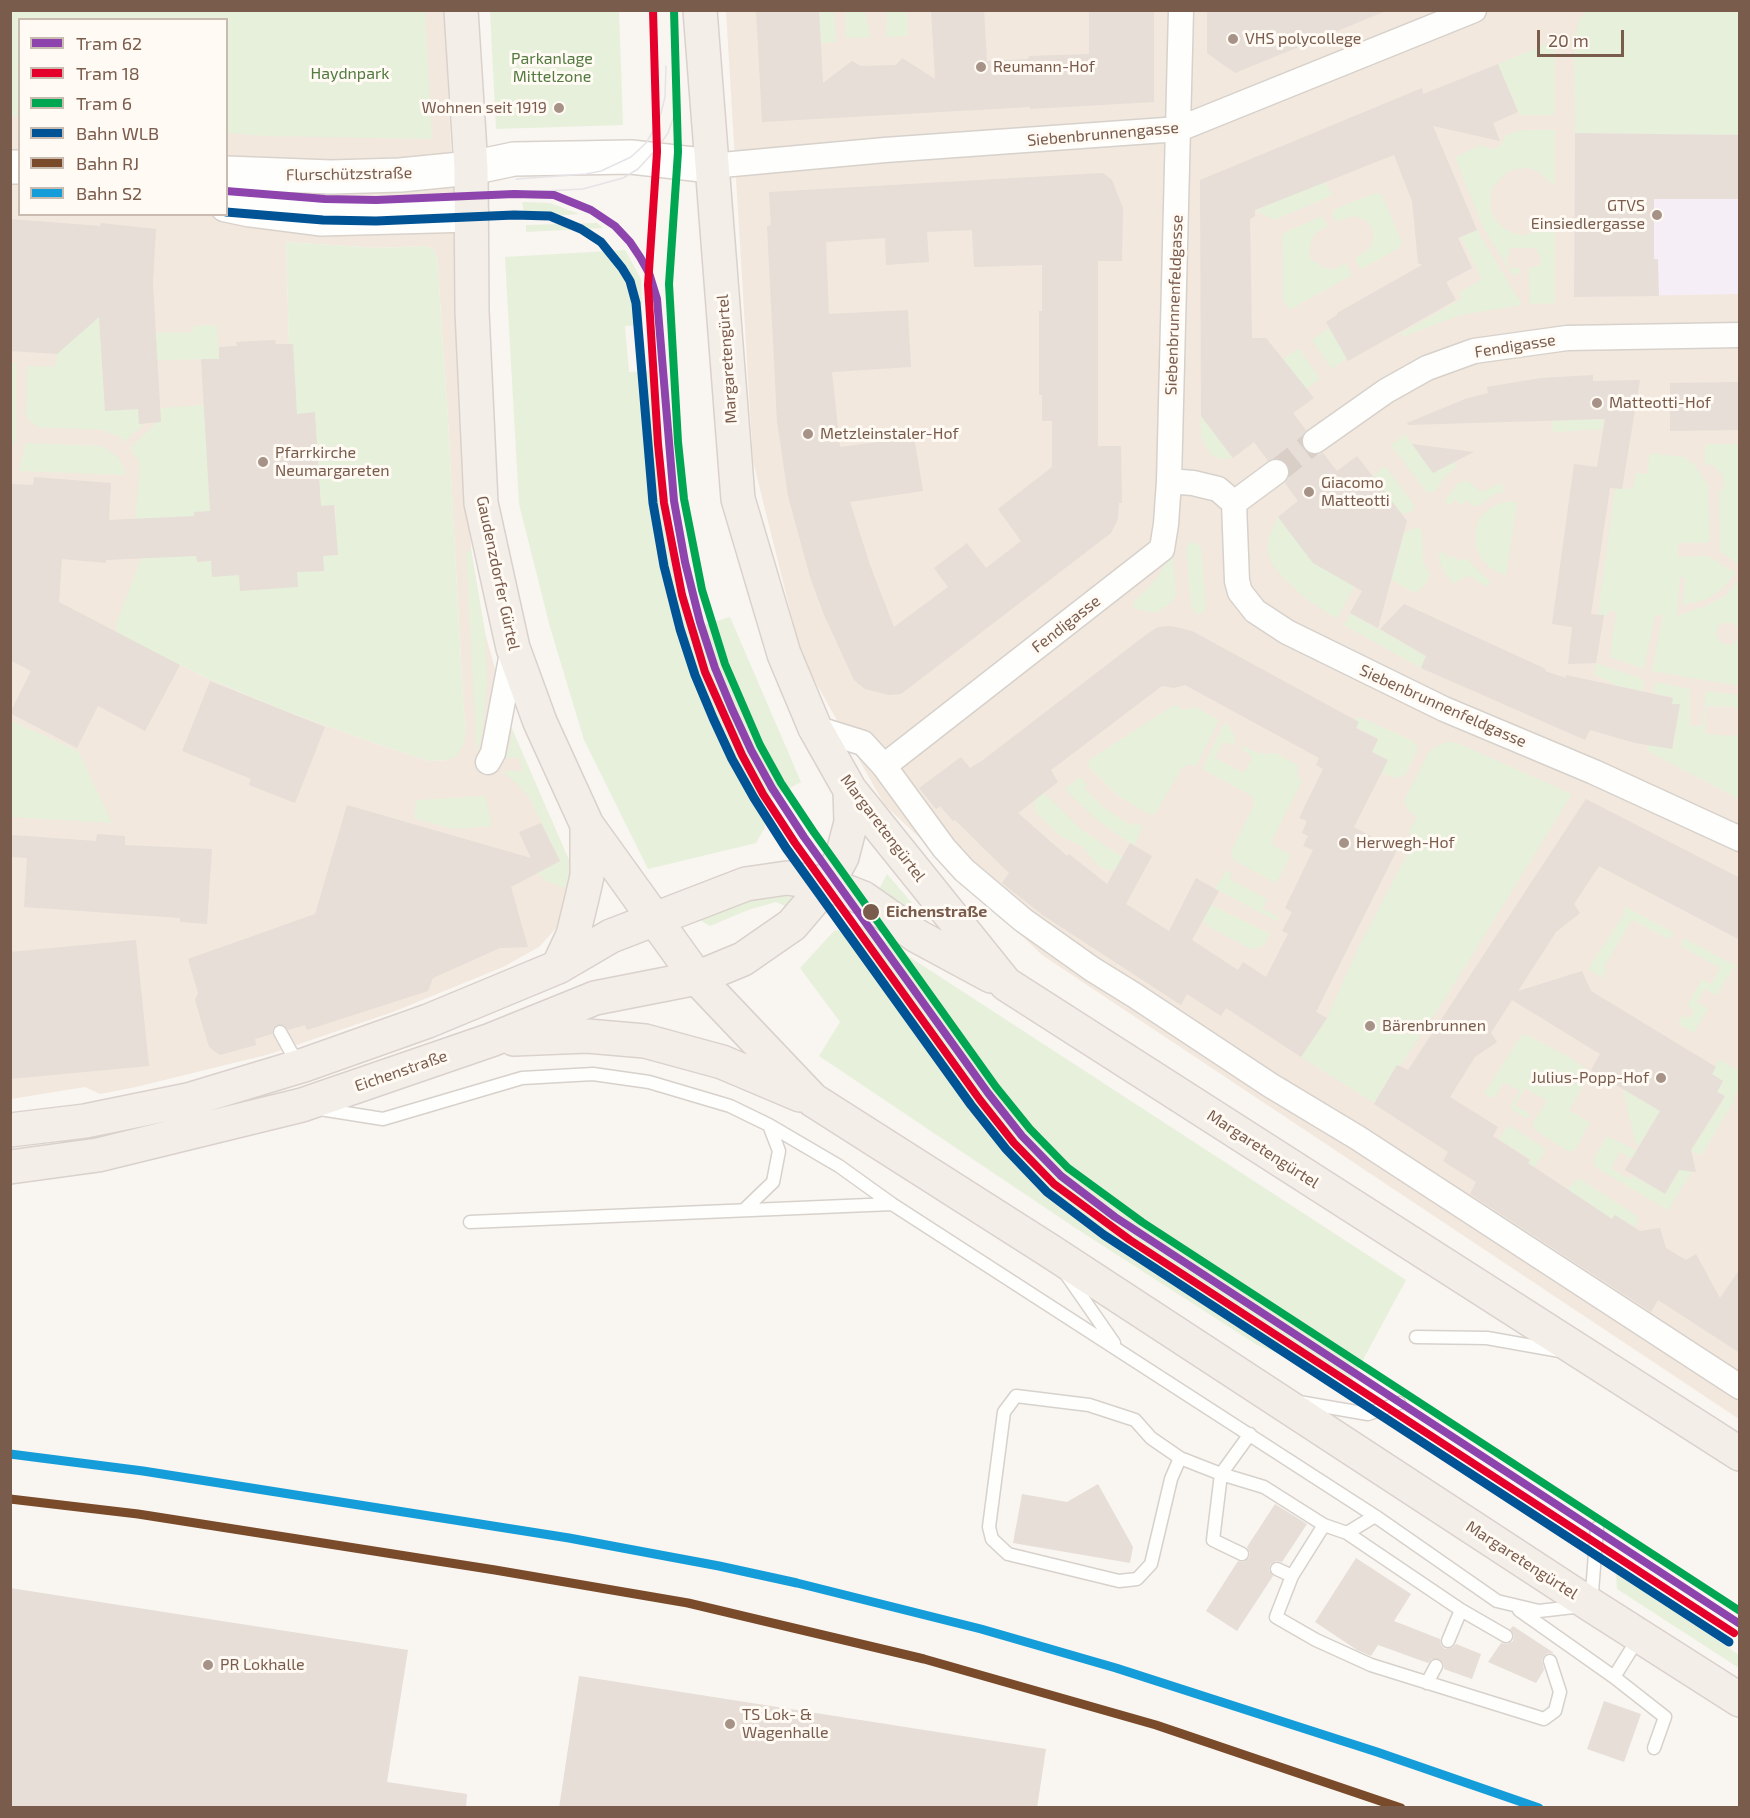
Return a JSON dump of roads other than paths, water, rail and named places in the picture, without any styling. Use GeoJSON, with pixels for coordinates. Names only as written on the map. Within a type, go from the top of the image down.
{"type":"FeatureCollection","features":[{"type":"Feature","properties":{"kind":"main road","name":"Gaudenzdorfer Gürtel"},"geometry":{"type":"LineString","coordinates":[[461,10],[471,168],[472,311],[481,503],[513,648],[540,722],[587,825],[697,978]]}},
{"type":"Feature","properties":{"kind":"main road","name":"Margaretengürtel"},"geometry":{"type":"LineString","coordinates":[[700,10],[738,499],[784,654],[815,728],[850,790],[1006,984],[1740,1454]]}},
{"type":"Feature","properties":{"kind":"main road","name":"Eichenstraße"},"geometry":{"type":"LineString","coordinates":[[10,1167],[98,1155],[302,1105],[491,1040],[595,998],[697,978],[743,959],[792,925],[827,884],[842,857],[852,822],[850,790]]}},
{"type":"Feature","properties":{"kind":"main road"},"geometry":{"type":"LineString","coordinates":[[558,967],[573,935],[582,898],[586,876],[587,825]]}},
{"type":"Feature","properties":{"kind":"main road"},"geometry":{"type":"LineString","coordinates":[[10,1130],[85,1121],[188,1100],[304,1065],[428,1021],[558,967],[611,936],[746,884],[788,878],[827,884],[863,898],[917,936],[1006,984]]}},
{"type":"Feature","properties":{"kind":"main road","name":"Margaretengürtel"},"geometry":{"type":"LineString","coordinates":[[697,978],[813,1100],[1050,1251],[1737,1699]]}},
{"type":"Feature","properties":{"kind":"main road"},"geometry":{"type":"LineString","coordinates":[[491,1040],[587,1036],[645,1041],[722,1062],[813,1100]]}},
{"type":"Feature","properties":{"kind":"street","name":"Siebenbrunnenfeldgasse"},"geometry":{"type":"LineString","coordinates":[[1169,481],[1181,10]]}},
{"type":"Feature","properties":{"kind":"street","name":"Siebenbrunnengasse"},"geometry":{"type":"LineString","coordinates":[[711,166],[1179,129],[1474,10]]}},
{"type":"Feature","properties":{"kind":"street","name":"Flurschützstraße"},"geometry":{"type":"LineString","coordinates":[[228,173],[331,177],[400,175],[471,168],[514,159],[631,157],[711,166]]}},
{"type":"Feature","properties":{"kind":"street"},"geometry":{"type":"LineString","coordinates":[[228,205],[320,219],[472,216]]}},
{"type":"Feature","properties":{"kind":"street","name":"Fendigasse"},"geometry":{"type":"LineString","coordinates":[[1315,441],[1396,385],[1427,368],[1474,351],[1567,338],[1740,335]]}},
{"type":"Feature","properties":{"kind":"street"},"geometry":{"type":"LineString","coordinates":[[1169,481],[1193,483],[1218,489],[1234,503],[1276,471]]}},
{"type":"Feature","properties":{"kind":"street","name":"Fendigasse"},"geometry":{"type":"LineString","coordinates":[[884,766],[1162,549],[1169,481]]}},
{"type":"Feature","properties":{"kind":"street","name":"Siebenbrunnenfeldgasse"},"geometry":{"type":"LineString","coordinates":[[1234,503],[1240,592],[1255,611],[1287,632],[1444,709],[1594,772],[1740,838]]}},
{"type":"Feature","properties":{"kind":"street"},"geometry":{"type":"LineString","coordinates":[[488,762],[493,753],[513,648]]}},
{"type":"Feature","properties":{"kind":"street"},"geometry":{"type":"LineString","coordinates":[[815,728],[863,743],[884,766],[944,848],[964,870],[1023,921],[1092,969],[1134,994],[1270,1085],[1368,1145],[1740,1387]]}},
{"type":"Feature","properties":{"kind":"lane"},"geometry":{"type":"LineString","coordinates":[[280,1032],[291,1052],[304,1065]]}},
{"type":"Feature","properties":{"kind":"lane"},"geometry":{"type":"LineString","coordinates":[[302,1105],[383,1119],[522,1078],[593,1074],[649,1082],[730,1106],[769,1125],[838,1166],[892,1204],[1375,1516],[1492,1598],[1516,1607],[1539,1611],[1591,1605],[1597,1528]]}},
{"type":"Feature","properties":{"kind":"lane"},"geometry":{"type":"LineString","coordinates":[[744,1210],[773,1182],[779,1151],[769,1125]]}},
{"type":"Feature","properties":{"kind":"lane"},"geometry":{"type":"LineString","coordinates":[[470,1221],[892,1204]]}},
{"type":"Feature","properties":{"kind":"lane"},"geometry":{"type":"LineString","coordinates":[[1050,1251],[1118,1350]]}},
{"type":"Feature","properties":{"kind":"lane"},"geometry":{"type":"LineString","coordinates":[[1416,1337],[1487,1338],[1588,1356]]}},
{"type":"Feature","properties":{"kind":"lane"},"geometry":{"type":"LineString","coordinates":[[1180,1458],[1171,1479],[1150,1564],[1137,1579],[1119,1581],[1008,1554],[992,1539],[989,1527],[1004,1412],[1016,1396],[1089,1405],[1135,1420],[1151,1437],[1180,1458],[1221,1474],[1264,1486],[1324,1525],[1347,1533],[1461,1610],[1506,1636]]}},
{"type":"Feature","properties":{"kind":"lane"},"geometry":{"type":"LineString","coordinates":[[1274,1398],[1368,1414],[1400,1403]]}},
{"type":"Feature","properties":{"kind":"lane"},"geometry":{"type":"LineString","coordinates":[[1242,1554],[1213,1539],[1221,1474],[1250,1434]]}},
{"type":"Feature","properties":{"kind":"lane"},"geometry":{"type":"LineString","coordinates":[[1347,1533],[1375,1516]]}},
{"type":"Feature","properties":{"kind":"lane"},"geometry":{"type":"LineString","coordinates":[[1324,1525],[1292,1576],[1276,1617],[1316,1640],[1371,1665],[1545,1719],[1555,1711],[1560,1692],[1550,1661]]}},
{"type":"Feature","properties":{"kind":"lane"},"geometry":{"type":"LineString","coordinates":[[1277,1569],[1292,1576]]}},
{"type":"Feature","properties":{"kind":"lane"},"geometry":{"type":"LineString","coordinates":[[1516,1607],[1614,1677],[1665,1717],[1654,1748]]}},
{"type":"Feature","properties":{"kind":"lane"},"geometry":{"type":"LineString","coordinates":[[1448,1641],[1461,1610]]}},
{"type":"Feature","properties":{"kind":"lane"},"geometry":{"type":"LineString","coordinates":[[1614,1677],[1640,1636]]}},
{"type":"Feature","properties":{"kind":"lane"},"geometry":{"type":"LineString","coordinates":[[1427,1683],[1436,1666]]}},
{"type":"Feature","properties":{"kind":"tunnel"},"geometry":{"type":"LineString","coordinates":[[1276,472],[1315,441]]}},
{"type":"Feature","properties":{"kind":"tram line","name":"18"},"geometry":{"type":"LineString","coordinates":[[653,10],[657,152],[648,285],[664,503],[682,595],[705,672],[742,755],[763,794],[795,843],[980,1100],[1014,1143],[1054,1184],[1130,1240],[1734,1633]]}},
{"type":"Feature","properties":{"kind":"tram line","name":"6"},"geometry":{"type":"LineString","coordinates":[[674,10],[678,152],[669,284],[678,442],[684,499],[702,590],[725,664],[760,745],[781,783],[996,1087],[1030,1129],[1068,1168],[1142,1222],[1740,1611]]}},
{"type":"Feature","properties":{"kind":"tram line"},"geometry":{"type":"LineString","coordinates":[[516,179],[586,174],[601,171],[631,157],[646,143],[659,121],[665,97],[666,66]]}},
{"type":"Feature","properties":{"kind":"tram line"},"geometry":{"type":"LineString","coordinates":[[393,199],[583,189],[623,178],[638,169],[668,133],[677,107],[678,69]]}},
{"type":"Feature","properties":{"kind":"tram line","name":"62"},"geometry":{"type":"LineString","coordinates":[[228,191],[325,199],[376,200],[514,194],[554,195],[591,210],[615,226],[640,257],[649,273],[657,299],[674,501],[685,562],[700,622],[715,668],[732,709],[772,788],[804,837],[988,1093],[1022,1136],[1061,1176],[1115,1217],[1740,1624]]}},
{"type":"Feature","properties":{"kind":"rail line","name":"WLB"},"geometry":{"type":"LineString","coordinates":[[228,212],[323,220],[376,221],[514,215],[550,216],[581,229],[601,242],[630,281],[636,303],[653,503],[664,566],[680,629],[695,675],[713,718],[732,759],[786,848],[971,1105],[1006,1149],[1047,1192],[1104,1235],[1729,1642]]}},
{"type":"Feature","properties":{"kind":"rail line","name":"S2"},"geometry":{"type":"LineString","coordinates":[[10,1454],[143,1471],[569,1538],[797,1583],[981,1629],[1116,1668],[1377,1752],[1539,1808]]}},
{"type":"Feature","properties":{"kind":"rail line","name":"RJ"},"geometry":{"type":"LineString","coordinates":[[10,1499],[138,1514],[688,1603],[924,1659],[1156,1725],[1401,1808]]}},
{"type":"Feature","properties":{"kind":"place","name":"VHS polycollege"},"geometry":{"type":"Point","coordinates":[1233,39]}},
{"type":"Feature","properties":{"kind":"place","name":"Reumann-Hof"},"geometry":{"type":"Point","coordinates":[981,67]}},
{"type":"Feature","properties":{"kind":"place","name":"Wohnen seit 1919"},"geometry":{"type":"Point","coordinates":[559,108]}},
{"type":"Feature","properties":{"kind":"place","name":"GTVS Einsiedlergasse"},"geometry":{"type":"Point","coordinates":[1657,215]}},
{"type":"Feature","properties":{"kind":"place","name":"Matteotti-Hof"},"geometry":{"type":"Point","coordinates":[1597,403]}},
{"type":"Feature","properties":{"kind":"place","name":"Metzleinstaler-Hof"},"geometry":{"type":"Point","coordinates":[808,434]}},
{"type":"Feature","properties":{"kind":"place","name":"Pfarrkirche Neumargareten"},"geometry":{"type":"Point","coordinates":[263,462]}},
{"type":"Feature","properties":{"kind":"place","name":"Giacomo Matteotti"},"geometry":{"type":"Point","coordinates":[1309,492]}},
{"type":"Feature","properties":{"kind":"place","name":"Herwegh-Hof"},"geometry":{"type":"Point","coordinates":[1344,843]}},
{"type":"Feature","properties":{"kind":"place","name":"Eichenstraße"},"geometry":{"type":"Point","coordinates":[871,912]}},
{"type":"Feature","properties":{"kind":"place","name":"Bärenbrunnen"},"geometry":{"type":"Point","coordinates":[1370,1026]}},
{"type":"Feature","properties":{"kind":"place","name":"Julius-Popp-Hof"},"geometry":{"type":"Point","coordinates":[1661,1078]}},
{"type":"Feature","properties":{"kind":"place","name":"PR Lokhalle"},"geometry":{"type":"Point","coordinates":[208,1665]}},
{"type":"Feature","properties":{"kind":"place","name":"TS Lok- & Wagenhalle"},"geometry":{"type":"Point","coordinates":[730,1724]}},
{"type":"Feature","properties":{"kind":"park label","name":"Parkanlage Mittelzone"},"geometry":{"type":"Point","coordinates":[552,68]}},
{"type":"Feature","properties":{"kind":"park label","name":"Haydnpark"},"geometry":{"type":"Point","coordinates":[350,74]}}]}
